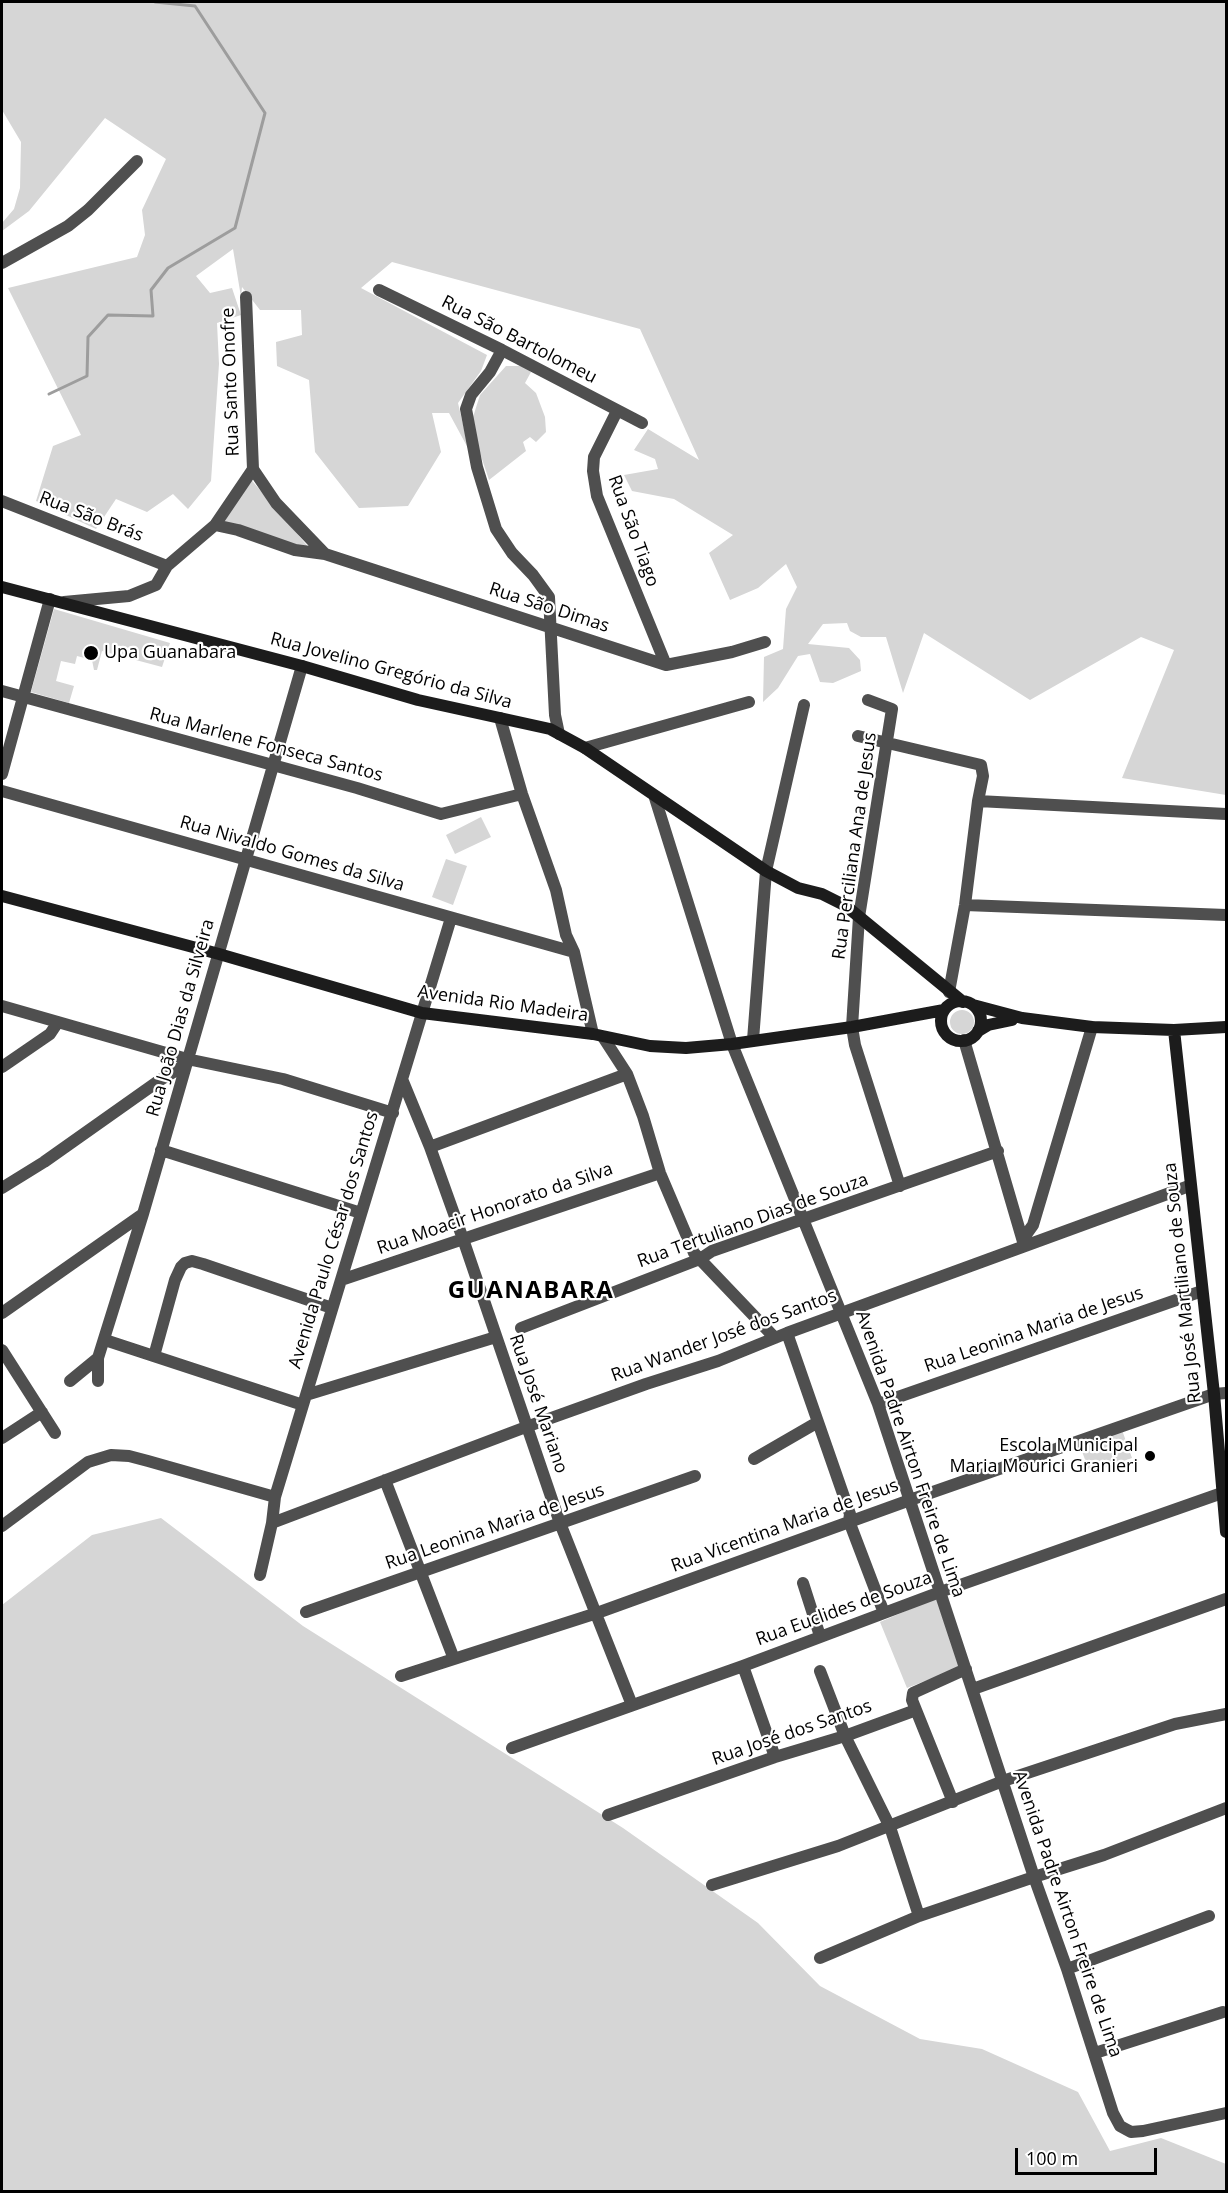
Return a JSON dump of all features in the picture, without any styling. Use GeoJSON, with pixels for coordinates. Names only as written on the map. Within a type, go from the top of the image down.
{"type":"FeatureCollection","features":[{"type":"Feature","properties":{"kind":"street"},"geometry":{"type":"LineString","coordinates":[[2,263],[68,226],[88,210],[137,161]]}},
{"type":"Feature","properties":{"kind":"street","name":"Rua São Bartolomeu"},"geometry":{"type":"LineString","coordinates":[[379,290],[502,350],[642,423]]}},
{"type":"Feature","properties":{"kind":"street","name":"Rua Santo Onofre"},"geometry":{"type":"LineString","coordinates":[[63,603],[129,596],[156,585],[167,566],[215,525],[253,469],[246,297]]}},
{"type":"Feature","properties":{"kind":"street"},"geometry":{"type":"LineString","coordinates":[[502,350],[490,372],[471,394],[466,409],[477,467],[496,529],[512,553],[533,575],[549,597],[555,715],[559,734]]}},
{"type":"Feature","properties":{"kind":"street","name":"Rua São Tiago"},"geometry":{"type":"LineString","coordinates":[[617,411],[594,457],[593,471],[597,496],[666,665]]}},
{"type":"Feature","properties":{"kind":"street","name":"Rua São Dimas"},"geometry":{"type":"LineString","coordinates":[[253,469],[276,503],[325,554]]}},
{"type":"Feature","properties":{"kind":"street","name":"Rua São Brás"},"geometry":{"type":"LineString","coordinates":[[2,501],[167,566]]}},
{"type":"Feature","properties":{"kind":"street","name":"Rua São Dimas"},"geometry":{"type":"LineString","coordinates":[[215,525],[238,530],[295,550],[325,554],[666,665],[732,652],[765,642]]}},
{"type":"Feature","properties":{"kind":"street","name":"Rua Jovelino Gregório da Silva"},"geometry":{"type":"LineString","coordinates":[[2,587],[302,666],[418,700],[550,729],[585,748],[766,872],[798,888],[822,894],[846,906],[949,992],[968,1004]]}},
{"type":"Feature","properties":{"kind":"street"},"geometry":{"type":"LineString","coordinates":[[2,774],[50,599]]}},
{"type":"Feature","properties":{"kind":"street","name":"Rua João Dias da Silveira"},"geometry":{"type":"LineString","coordinates":[[98,1381],[98,1358],[143,1214],[302,666]]}},
{"type":"Feature","properties":{"kind":"street","name":"Rua Marlene Fonseca Santos"},"geometry":{"type":"LineString","coordinates":[[2,691],[357,788],[441,814],[522,794]]}},
{"type":"Feature","properties":{"kind":"street","name":"Rua Perciliana Ana de Jesus"},"geometry":{"type":"LineString","coordinates":[[868,700],[892,708],[860,917],[852,1027],[855,1045],[900,1186]]}},
{"type":"Feature","properties":{"kind":"street"},"geometry":{"type":"LineString","coordinates":[[585,748],[749,702]]}},
{"type":"Feature","properties":{"kind":"street"},"geometry":{"type":"LineString","coordinates":[[753,1040],[766,872],[804,705]]}},
{"type":"Feature","properties":{"kind":"street"},"geometry":{"type":"LineString","coordinates":[[500,718],[522,794],[556,890],[566,934],[574,952],[598,1036],[627,1074],[643,1116],[660,1173],[694,1253],[781,1336],[818,1422],[850,1514],[849,1521],[884,1613]]}},
{"type":"Feature","properties":{"kind":"street"},"geometry":{"type":"LineString","coordinates":[[858,736],[981,765],[983,776],[965,905],[946,1008],[941,1020],[944,1031],[951,1038],[964,1040],[970,1039],[978,1031],[994,1023],[1022,1018]]}},
{"type":"Feature","properties":{"kind":"street","name":"Rua Nivaldo Gomes da Silva"},"geometry":{"type":"LineString","coordinates":[[2,791],[574,952]]}},
{"type":"Feature","properties":{"kind":"street","name":"Avenida Padre Airton Freire de Lima"},"geometry":{"type":"LineString","coordinates":[[655,798],[732,1044],[878,1404],[1095,2053],[1113,2114],[1120,2126],[1131,2132],[1143,2132],[1227,2113]]}},
{"type":"Feature","properties":{"kind":"street"},"geometry":{"type":"LineString","coordinates":[[978,801],[1227,814]]}},
{"type":"Feature","properties":{"kind":"street","name":"Avenida Rio Madeira"},"geometry":{"type":"LineString","coordinates":[[2,896],[219,954],[423,1013],[598,1036],[650,1046],[686,1048],[732,1044],[852,1027],[946,1008]]}},
{"type":"Feature","properties":{"kind":"street"},"geometry":{"type":"LineString","coordinates":[[965,905],[1227,915]]}},
{"type":"Feature","properties":{"kind":"street","name":"Avenida Paulo César dos Santos"},"geometry":{"type":"LineString","coordinates":[[260,1575],[272,1523],[275,1497],[451,918]]}},
{"type":"Feature","properties":{"kind":"street"},"geometry":{"type":"LineString","coordinates":[[946,1008],[952,1003],[968,1004],[1022,1018],[1092,1027],[1174,1030],[1227,1027]]}},
{"type":"Feature","properties":{"kind":"street"},"geometry":{"type":"LineString","coordinates":[[968,1004],[979,1014],[978,1031]]}},
{"type":"Feature","properties":{"kind":"street"},"geometry":{"type":"LineString","coordinates":[[2,1006],[186,1062],[282,1079],[393,1113]]}},
{"type":"Feature","properties":{"kind":"street","name":"Avenida Rio Madeira"},"geometry":{"type":"LineString","coordinates":[[904,1018],[928,1022],[944,1031]]}},
{"type":"Feature","properties":{"kind":"street"},"geometry":{"type":"LineString","coordinates":[[2,1066],[50,1034],[58,1022]]}},
{"type":"Feature","properties":{"kind":"street"},"geometry":{"type":"LineString","coordinates":[[1024,1242],[1033,1226],[1092,1027]]}},
{"type":"Feature","properties":{"kind":"street","name":"Rua José Martiliano de Souza"},"geometry":{"type":"LineString","coordinates":[[1174,1030],[1202,1291],[1220,1394],[1222,1493],[1227,1532]]}},
{"type":"Feature","properties":{"kind":"street"},"geometry":{"type":"LineString","coordinates":[[964,1040],[1024,1242]]}},
{"type":"Feature","properties":{"kind":"street"},"geometry":{"type":"LineString","coordinates":[[2,1188],[44,1162],[186,1062]]}},
{"type":"Feature","properties":{"kind":"street"},"geometry":{"type":"LineString","coordinates":[[429,1147],[627,1074]]}},
{"type":"Feature","properties":{"kind":"street","name":"Rua José Mariano"},"geometry":{"type":"LineString","coordinates":[[402,1079],[463,1239],[560,1523],[632,1705]]}},
{"type":"Feature","properties":{"kind":"street"},"geometry":{"type":"LineString","coordinates":[[161,1150],[362,1213]]}},
{"type":"Feature","properties":{"kind":"street","name":"Rua Tertuliano Dias de Souza"},"geometry":{"type":"LineString","coordinates":[[521,1328],[700,1259],[712,1251],[998,1151]]}},
{"type":"Feature","properties":{"kind":"street","name":"Rua Moacir Honorato da Silva"},"geometry":{"type":"LineString","coordinates":[[341,1280],[660,1173]]}},
{"type":"Feature","properties":{"kind":"street","name":"Rua Wander José dos Santos"},"geometry":{"type":"LineString","coordinates":[[272,1523],[526,1427],[718,1361],[1024,1242],[1190,1186]]}},
{"type":"Feature","properties":{"kind":"street"},"geometry":{"type":"LineString","coordinates":[[2,1314],[143,1214]]}},
{"type":"Feature","properties":{"kind":"street"},"geometry":{"type":"LineString","coordinates":[[154,1356],[175,1280],[181,1267],[192,1261],[332,1308]]}},
{"type":"Feature","properties":{"kind":"street","name":"Rua Leonina Maria de Jesus"},"geometry":{"type":"LineString","coordinates":[[878,1404],[1202,1291]]}},
{"type":"Feature","properties":{"kind":"street"},"geometry":{"type":"LineString","coordinates":[[105,1340],[304,1400],[496,1337]]}},
{"type":"Feature","properties":{"kind":"street"},"geometry":{"type":"LineString","coordinates":[[2,1350],[56,1433]]}},
{"type":"Feature","properties":{"kind":"street"},"geometry":{"type":"LineString","coordinates":[[70,1381],[98,1358]]}},
{"type":"Feature","properties":{"kind":"street","name":"Rua Vicentina Maria de Jesus"},"geometry":{"type":"LineString","coordinates":[[400,1676],[597,1613],[849,1521],[1220,1394]]}},
{"type":"Feature","properties":{"kind":"street"},"geometry":{"type":"LineString","coordinates":[[2,1438],[42,1412]]}},
{"type":"Feature","properties":{"kind":"street"},"geometry":{"type":"LineString","coordinates":[[754,1459],[818,1422]]}},
{"type":"Feature","properties":{"kind":"street"},"geometry":{"type":"LineString","coordinates":[[2,1526],[88,1462],[111,1455],[129,1456],[275,1497]]}},
{"type":"Feature","properties":{"kind":"street","name":"Rua Leonina Maria de Jesus"},"geometry":{"type":"LineString","coordinates":[[306,1612],[695,1476]]}},
{"type":"Feature","properties":{"kind":"street"},"geometry":{"type":"LineString","coordinates":[[385,1480],[454,1659]]}},
{"type":"Feature","properties":{"kind":"street","name":"Rua Euclides de Souza"},"geometry":{"type":"LineString","coordinates":[[512,1749],[940,1592],[1222,1493]]}},
{"type":"Feature","properties":{"kind":"street"},"geometry":{"type":"LineString","coordinates":[[803,1583],[820,1636]]}},
{"type":"Feature","properties":{"kind":"street"},"geometry":{"type":"LineString","coordinates":[[973,1689],[1227,1599]]}},
{"type":"Feature","properties":{"kind":"street"},"geometry":{"type":"LineString","coordinates":[[743,1666],[775,1757]]}},
{"type":"Feature","properties":{"kind":"street"},"geometry":{"type":"LineString","coordinates":[[953,1802],[912,1700],[913,1693],[966,1669]]}},
{"type":"Feature","properties":{"kind":"street"},"geometry":{"type":"LineString","coordinates":[[820,1671],[845,1736],[890,1827],[919,1917]]}},
{"type":"Feature","properties":{"kind":"street","name":"Rua José dos Santos"},"geometry":{"type":"LineString","coordinates":[[608,1815],[916,1710]]}},
{"type":"Feature","properties":{"kind":"street"},"geometry":{"type":"LineString","coordinates":[[712,1885],[838,1846],[1003,1781],[1175,1724],[1227,1714]]}},
{"type":"Feature","properties":{"kind":"street"},"geometry":{"type":"LineString","coordinates":[[820,1958],[919,1917],[1034,1876],[1104,1855],[1227,1809]]}},
{"type":"Feature","properties":{"kind":"street"},"geometry":{"type":"LineString","coordinates":[[1067,1969],[1209,1916]]}},
{"type":"Feature","properties":{"kind":"street"},"geometry":{"type":"LineString","coordinates":[[1095,2053],[1223,2012]]}},
{"type":"Feature","properties":{"kind":"shaded area"},"geometry":{"type":"Polygon","coordinates":[[[2,2],[1226,2],[1226,795],[1122,778],[1174,650],[1141,637],[1030,700],[924,633],[903,693],[886,637],[861,637],[850,631],[847,623],[823,624],[808,644],[849,648],[860,660],[861,671],[833,683],[820,682],[810,654],[798,656],[778,688],[763,702],[764,657],[783,649],[786,609],[797,587],[786,564],[758,588],[730,600],[709,553],[733,535],[674,499],[632,491],[624,475],[658,469],[655,459],[634,450],[648,429],[699,460],[640,329],[392,262],[361,288],[487,355],[481,371],[458,403],[469,450],[449,413],[432,413],[441,452],[408,506],[359,508],[315,452],[309,380],[277,366],[276,342],[302,335],[301,310],[260,310],[242,287],[241,297],[233,249],[196,276],[210,293],[232,288],[241,315],[217,323],[219,364],[211,481],[188,509],[173,494],[147,512],[116,499],[96,529],[36,501],[53,446],[81,435],[8,288],[137,257],[145,235],[142,210],[166,159],[105,118],[29,211],[2,231],[2,223],[14,209],[20,188],[21,142],[2,110],[2,2]]]}},
{"type":"Feature","properties":{"kind":"shaded area"},"geometry":{"type":"Polygon","coordinates":[[[506,366],[523,366],[531,372],[525,383],[536,393],[545,417],[546,432],[536,442],[530,437],[523,442],[526,451],[489,480],[478,447],[473,417],[480,395],[506,366]]]}},
{"type":"Feature","properties":{"kind":"shaded area"},"geometry":{"type":"Polygon","coordinates":[[[248,476],[310,549],[218,520],[248,476]]]}},
{"type":"Feature","properties":{"kind":"shaded area"},"geometry":{"type":"Polygon","coordinates":[[[54,609],[170,643],[162,667],[102,651],[97,670],[94,670],[92,660],[77,656],[75,664],[61,661],[56,681],[74,686],[69,703],[31,692],[54,609]]]}},
{"type":"Feature","properties":{"kind":"shaded area"},"geometry":{"type":"Polygon","coordinates":[[[481,817],[491,837],[455,854],[446,835],[481,817]]]}},
{"type":"Feature","properties":{"kind":"shaded area"},"geometry":{"type":"Polygon","coordinates":[[[446,859],[467,866],[453,905],[432,897],[446,859]]]}},
{"type":"Feature","properties":{"kind":"shaded area"},"geometry":{"type":"Polygon","coordinates":[[[962,1010],[971,1013],[974,1022],[971,1031],[962,1034],[953,1031],[950,1022],[953,1013],[962,1010]]]}},
{"type":"Feature","properties":{"kind":"shaded area"},"geometry":{"type":"Polygon","coordinates":[[[1122,1430],[1132,1458],[1090,1473],[1080,1446],[1122,1430]]]}},
{"type":"Feature","properties":{"kind":"shaded area"},"geometry":{"type":"Polygon","coordinates":[[[161,1518],[303,1626],[623,1828],[758,1923],[820,1986],[920,2039],[982,2049],[1078,2092],[1110,2151],[1161,2138],[1226,2164],[1226,2192],[2,2192],[2,1605],[92,1535],[161,1518]]]}},
{"type":"Feature","properties":{"kind":"shaded area"},"geometry":{"type":"Polygon","coordinates":[[[936,1598],[961,1667],[907,1688],[880,1622],[936,1598]]]}},
{"type":"Feature","properties":{"kind":"waterway"},"geometry":{"type":"LineString","coordinates":[[49,394],[87,376],[88,337],[108,315],[153,316],[151,290],[168,268],[235,228],[265,113],[195,6],[155,2]]}},
{"type":"Feature","properties":{"kind":"place","name":"Upa Guanabara"},"geometry":{"type":"Point","coordinates":[91,653]}},
{"type":"Feature","properties":{"kind":"place","name":"Escola Municipal Maria Mourici Granieri"},"geometry":{"type":"Point","coordinates":[1150,1456]}},
{"type":"Feature","properties":{"kind":"district","name":"GUANABARA"},"geometry":{"type":"Point","coordinates":[531,1291]}}]}
